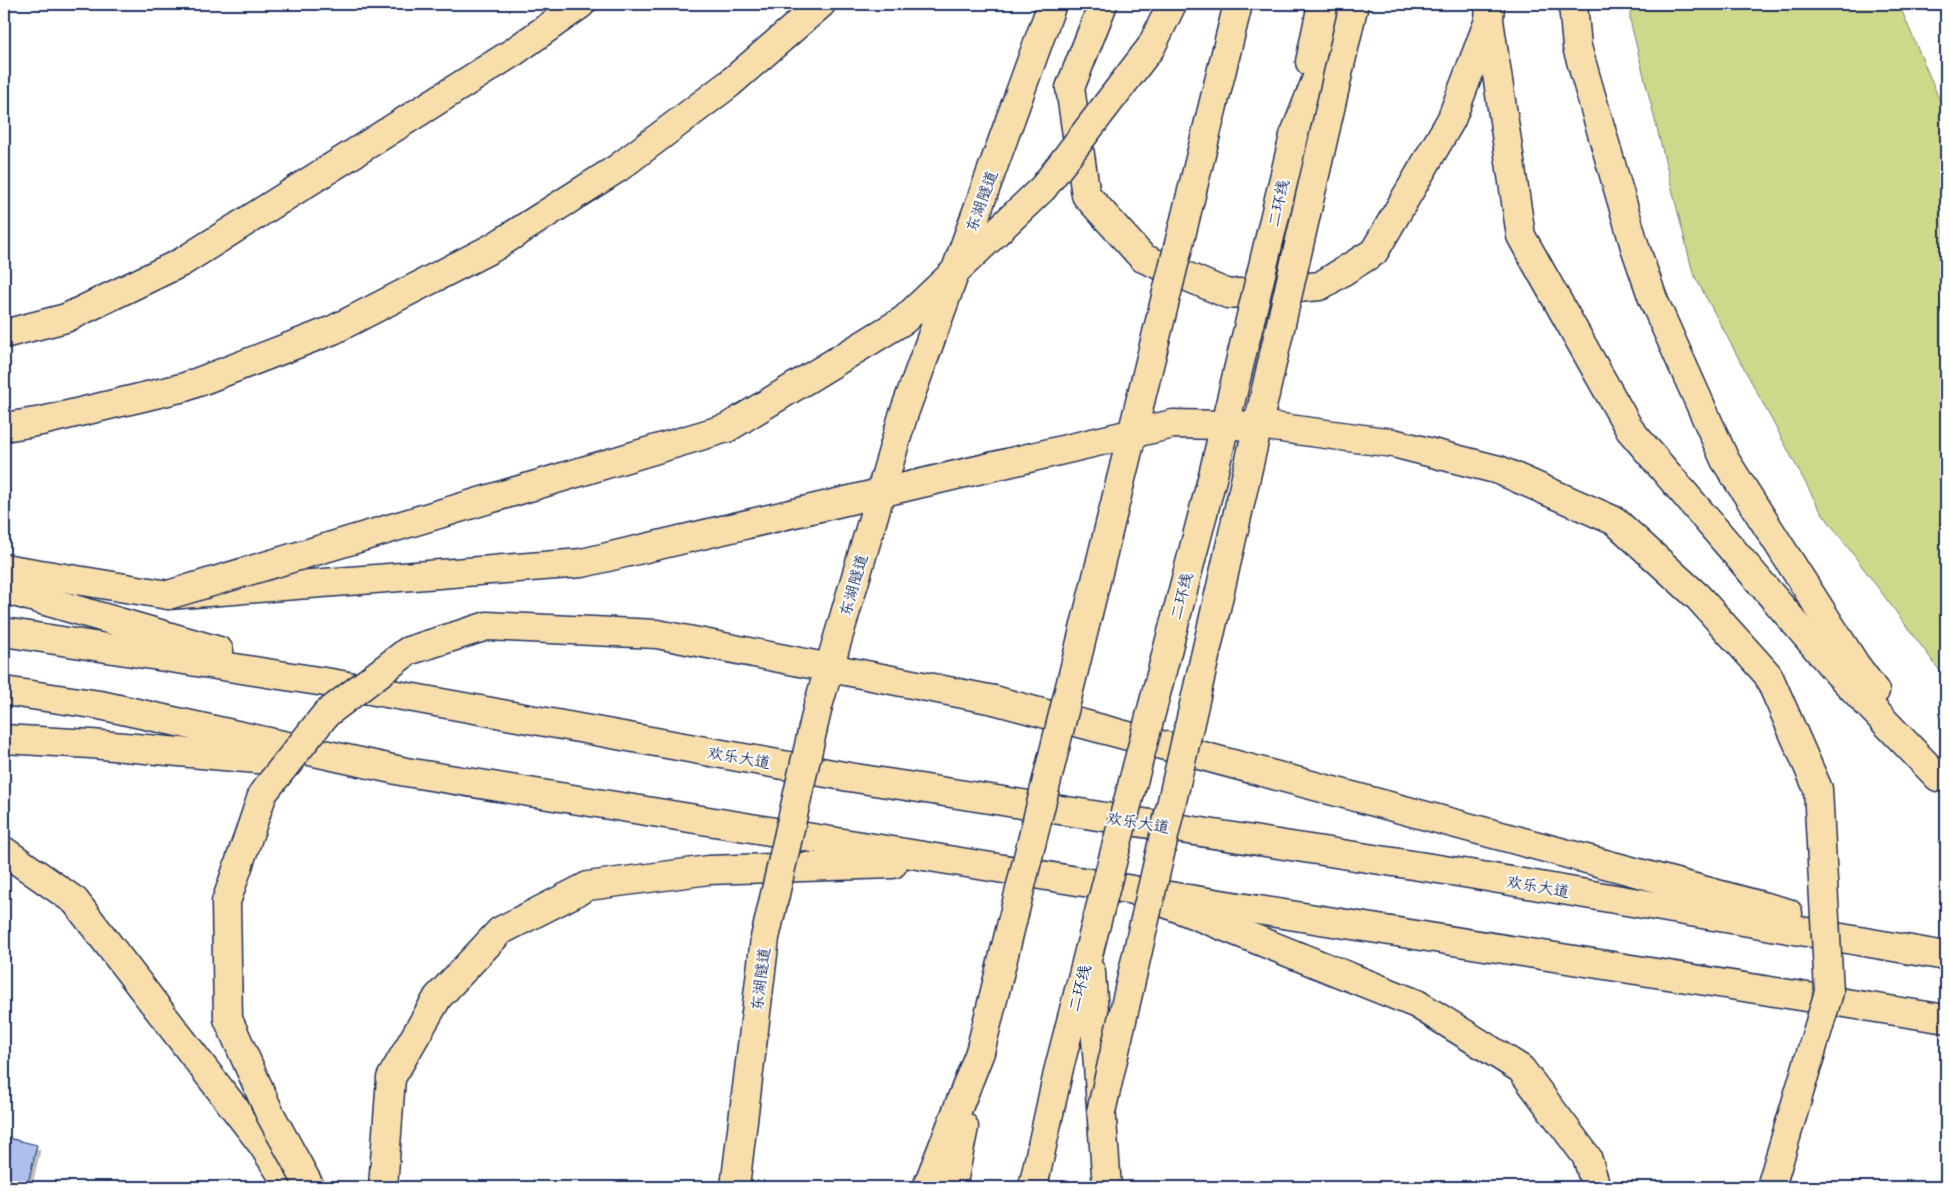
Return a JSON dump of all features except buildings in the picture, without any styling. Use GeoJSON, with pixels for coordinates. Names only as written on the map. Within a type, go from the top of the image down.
{"type":"FeatureCollection","features":[{"type":"Feature","properties":{"kind":"main road"},"geometry":{"type":"LineString","coordinates":[[4,334],[66,318],[182,262],[512,53],[581,4]]}},
{"type":"Feature","properties":{"kind":"main road"},"geometry":{"type":"LineString","coordinates":[[4,428],[42,421],[185,387],[333,330],[494,247],[618,168],[729,84],[821,4]]}},
{"type":"Feature","properties":{"kind":"main road","name":"东湖隧道"},"geometry":{"type":"LineString","coordinates":[[735,1187],[766,938],[818,706],[903,416],[1052,4]]}},
{"type":"Feature","properties":{"kind":"main road"},"geometry":{"type":"LineString","coordinates":[[1102,4],[1070,88],[1086,195],[1143,258],[1228,294],[1320,286],[1374,252],[1451,120],[1489,12]]}},
{"type":"Feature","properties":{"kind":"main road"},"geometry":{"type":"LineString","coordinates":[[168,595],[727,428],[904,320],[1043,188],[1151,47],[1172,4]]}},
{"type":"Feature","properties":{"kind":"main road"},"geometry":{"type":"LineString","coordinates":[[952,1187],[980,1052],[1238,4]]}},
{"type":"Feature","properties":{"kind":"main road","name":"二环线"},"geometry":{"type":"LineString","coordinates":[[1033,1187],[1059,1068],[1210,485],[1294,136],[1322,4]]}},
{"type":"Feature","properties":{"kind":"main road"},"geometry":{"type":"LineString","coordinates":[[1294,136],[1347,4]]}},
{"type":"Feature","properties":{"kind":"main road"},"geometry":{"type":"LineString","coordinates":[[1101,1112],[1354,4]]}},
{"type":"Feature","properties":{"kind":"main road"},"geometry":{"type":"LineString","coordinates":[[1573,4],[1577,46],[1635,247],[1653,299],[1725,460],[1855,664],[1942,780]]}},
{"type":"Feature","properties":{"kind":"main road"},"geometry":{"type":"LineString","coordinates":[[1489,12],[1521,236],[1630,430],[1837,672],[1942,780]]}},
{"type":"Feature","properties":{"kind":"main road"},"geometry":{"type":"LineString","coordinates":[[4,568],[168,595],[582,563],[1173,424],[1266,426],[1393,443],[1499,470],[1615,521],[1698,597],[1768,675],[1818,789],[1829,992],[1771,1187]]}},
{"type":"Feature","properties":{"kind":"main road"},"geometry":{"type":"LineString","coordinates":[[4,589],[331,683]]}},
{"type":"Feature","properties":{"kind":"main road"},"geometry":{"type":"LineString","coordinates":[[310,1187],[270,1114],[228,1019],[226,902],[263,793],[326,714],[408,651],[487,626],[657,634],[994,700],[1946,956]]}},
{"type":"Feature","properties":{"kind":"main road"},"geometry":{"type":"LineString","coordinates":[[4,632],[331,683]]}},
{"type":"Feature","properties":{"kind":"main road","name":"欢乐大道"},"geometry":{"type":"LineString","coordinates":[[331,683],[849,777],[1460,873],[1946,956]]}},
{"type":"Feature","properties":{"kind":"main road"},"geometry":{"type":"LineString","coordinates":[[4,691],[100,705],[406,772],[955,862],[1946,1019]]}},
{"type":"Feature","properties":{"kind":"main road"},"geometry":{"type":"LineString","coordinates":[[4,739],[91,744],[406,772]]}},
{"type":"Feature","properties":{"kind":"main road"},"geometry":{"type":"LineString","coordinates":[[4,851],[74,901],[262,1144],[290,1187]]}},
{"type":"Feature","properties":{"kind":"main road"},"geometry":{"type":"LineString","coordinates":[[382,1187],[391,1078],[438,997],[500,931],[588,886],[709,870],[955,862]]}},
{"type":"Feature","properties":{"kind":"main road"},"geometry":{"type":"LineString","coordinates":[[1133,890],[1417,1004],[1521,1069],[1587,1157],[1596,1187]]}},
{"type":"Feature","properties":{"kind":"main road"},"geometry":{"type":"LineString","coordinates":[[1089,951],[1107,1187]]}},
{"type":"Feature","properties":{"kind":"main road"},"geometry":{"type":"LineString","coordinates":[[927,1187],[980,1052]]}},
{"type":"Feature","properties":{"kind":"green space"},"geometry":{"type":"Polygon","coordinates":[[[1630,4],[1899,4],[1946,115],[1946,679],[1820,510],[1693,273],[1630,20],[1630,4]]]}}]}
